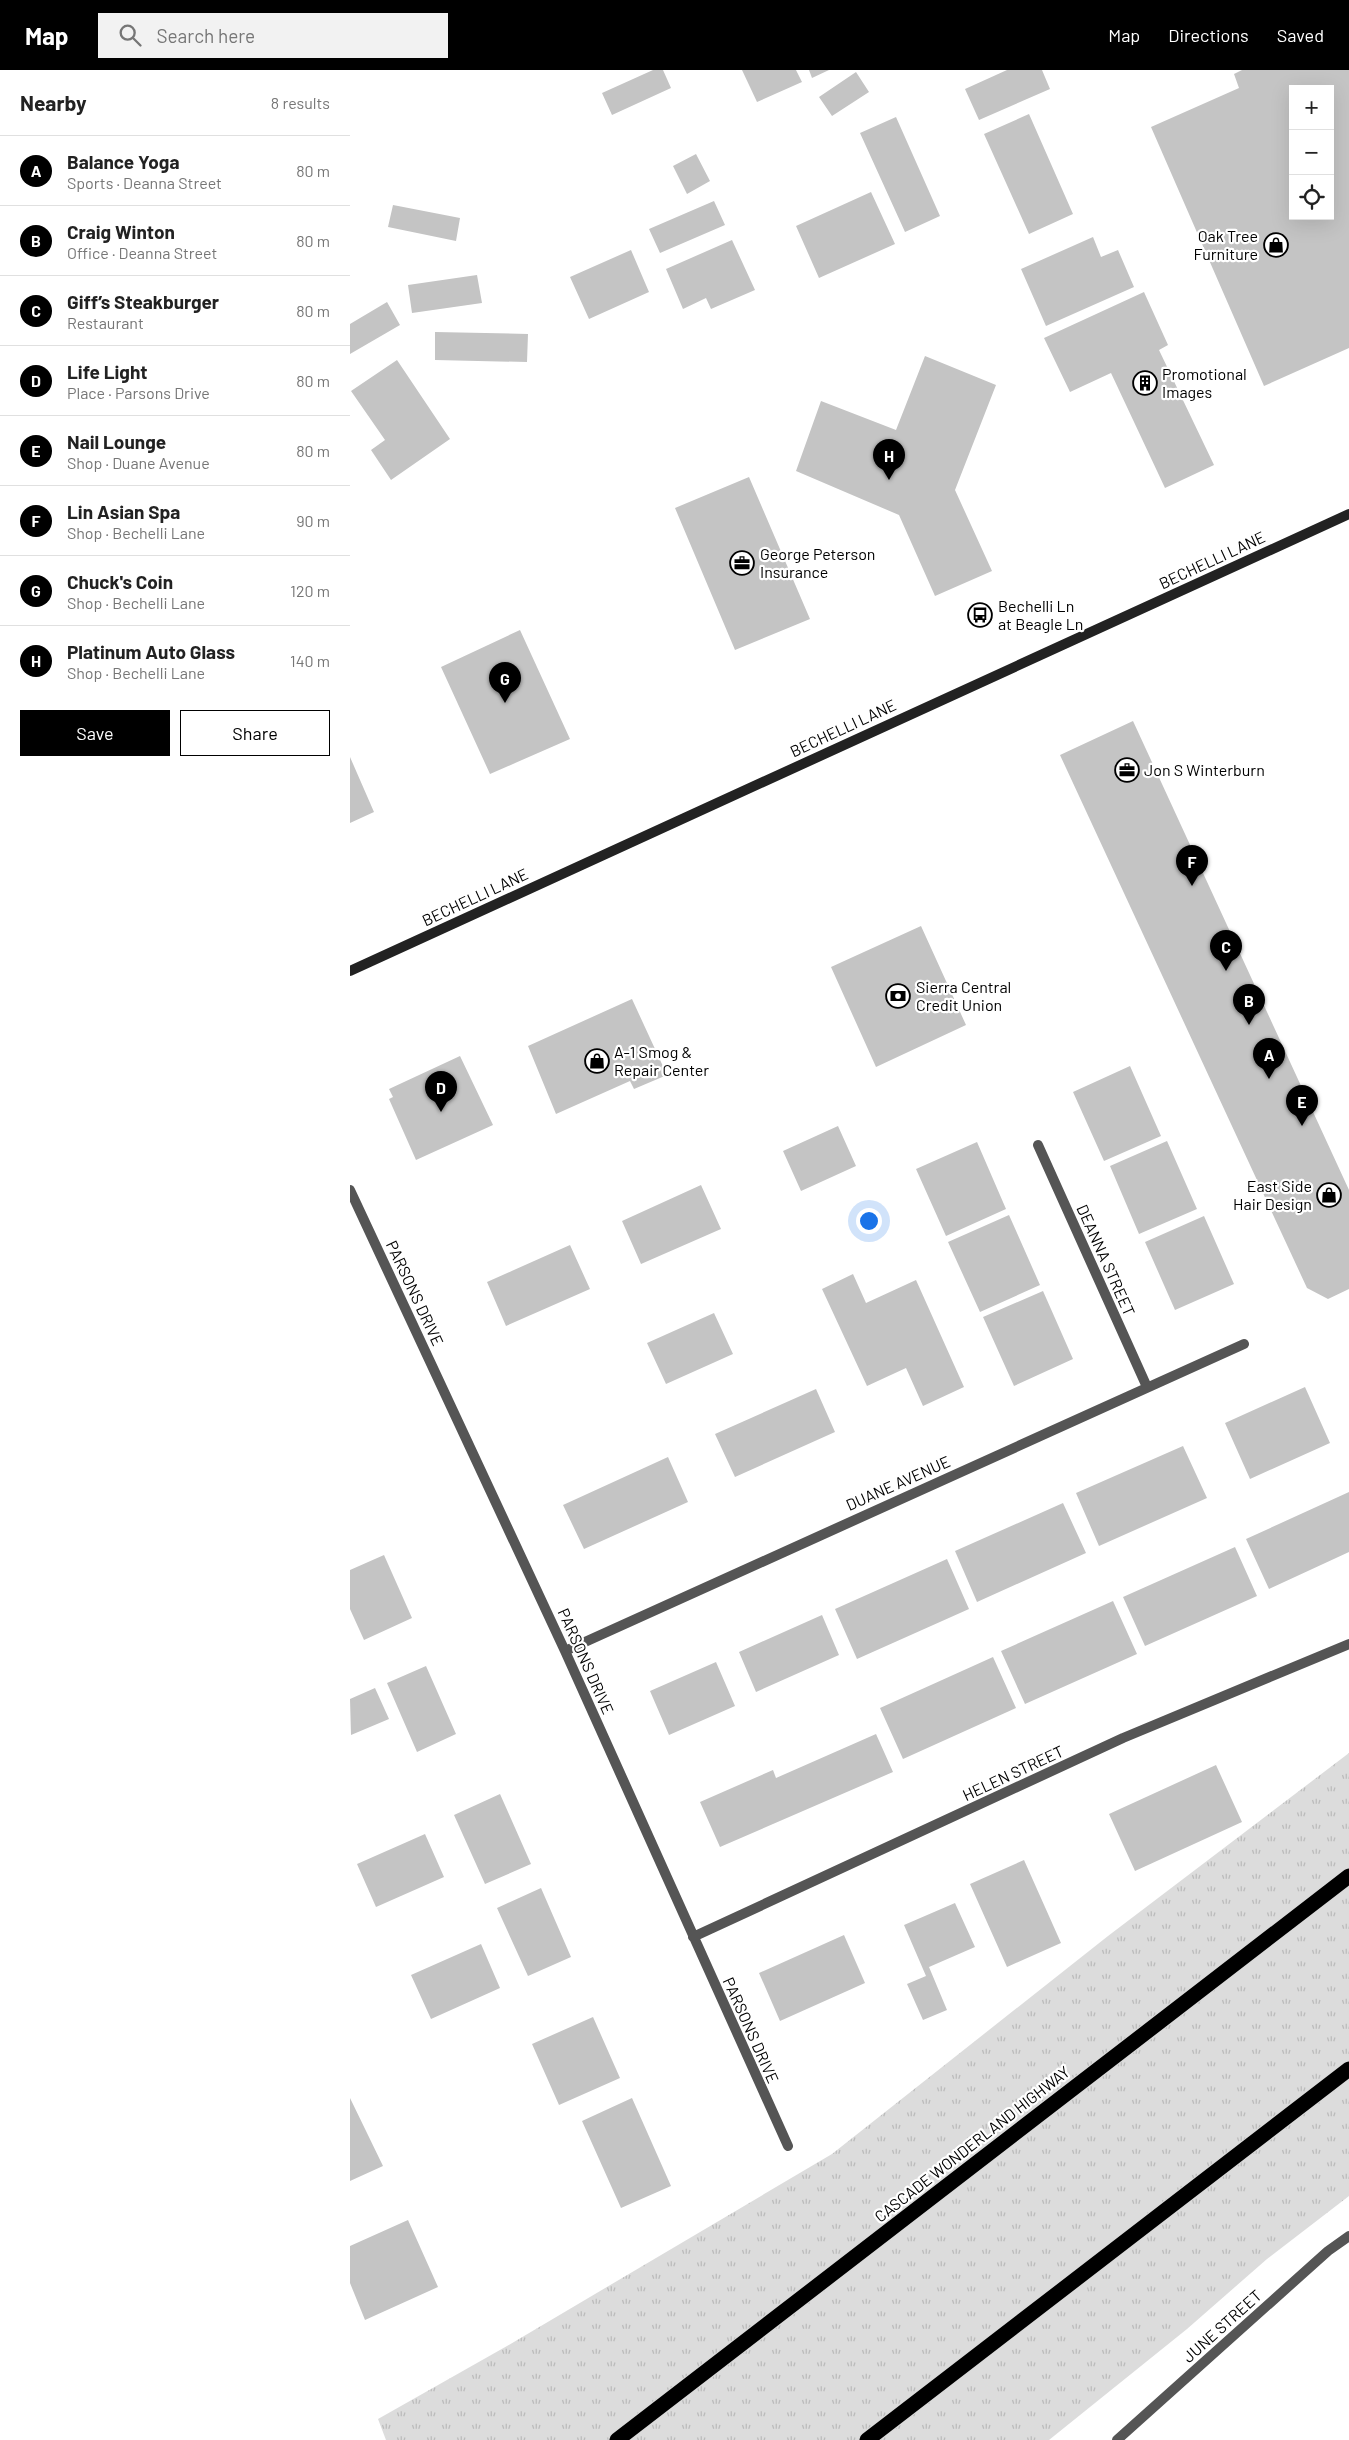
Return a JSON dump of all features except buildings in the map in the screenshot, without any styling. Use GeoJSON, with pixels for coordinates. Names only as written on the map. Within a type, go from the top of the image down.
{"type":"FeatureCollection","features":[{"type":"Feature","properties":{"kind":"highway","name":"CASCADE WONDERLAND HIGHWAY"},"geometry":{"type":"LineString","coordinates":[[617,2440],[1349,1876]]}},
{"type":"Feature","properties":{"kind":"highway"},"geometry":{"type":"LineString","coordinates":[[867,2440],[1349,2069]]}},
{"type":"Feature","properties":{"kind":"main road","name":"BECHELLI LANE"},"geometry":{"type":"LineString","coordinates":[[350,971],[1349,514]]}},
{"type":"Feature","properties":{"kind":"street","name":"DEANNA STREET"},"geometry":{"type":"LineString","coordinates":[[1038,1145],[1147,1387]]}},
{"type":"Feature","properties":{"kind":"street","name":"PARSONS DRIVE"},"geometry":{"type":"LineString","coordinates":[[350,1190],[565,1651],[788,2146]]}},
{"type":"Feature","properties":{"kind":"street","name":"DUANE AVENUE"},"geometry":{"type":"LineString","coordinates":[[565,1651],[1244,1344]]}},
{"type":"Feature","properties":{"kind":"street","name":"HELEN STREET"},"geometry":{"type":"LineString","coordinates":[[693,1937],[1124,1738],[1349,1644]]}},
{"type":"Feature","properties":{"kind":"street","name":"JUNE STREET"},"geometry":{"type":"LineString","coordinates":[[1117,2440],[1328,2251],[1349,2236]]}},
{"type":"Feature","properties":{"kind":"green space"},"geometry":{"type":"Polygon","coordinates":[[[1349,1753],[1349,2196],[1267,2259],[1187,2329],[1049,2440],[386,2440],[378,2419],[507,2346],[832,2154],[1108,1936],[1349,1753]]]}},
{"type":"Feature","properties":{"kind":"place","name":"Oak Tree Furniture"},"geometry":{"type":"Point","coordinates":[1276,245]}},
{"type":"Feature","properties":{"kind":"place","name":"Promotional Images"},"geometry":{"type":"Point","coordinates":[1145,383]}},
{"type":"Feature","properties":{"kind":"place","name":"Platinum Auto Glass"},"geometry":{"type":"Point","coordinates":[889,480]}},
{"type":"Feature","properties":{"kind":"place","name":"George Peterson Insurance"},"geometry":{"type":"Point","coordinates":[742,563]}},
{"type":"Feature","properties":{"kind":"place","name":"Bechelli Ln at Beagle Ln"},"geometry":{"type":"Point","coordinates":[980,615]}},
{"type":"Feature","properties":{"kind":"place","name":"Chuck's Coin"},"geometry":{"type":"Point","coordinates":[505,703]}},
{"type":"Feature","properties":{"kind":"place","name":"Jon S Winterburn"},"geometry":{"type":"Point","coordinates":[1127,770]}},
{"type":"Feature","properties":{"kind":"place","name":"Lin Asian Spa"},"geometry":{"type":"Point","coordinates":[1192,886]}},
{"type":"Feature","properties":{"kind":"place","name":"Giff’s Steakburger"},"geometry":{"type":"Point","coordinates":[1226,971]}},
{"type":"Feature","properties":{"kind":"place","name":"Sierra Central Credit Union"},"geometry":{"type":"Point","coordinates":[898,996]}},
{"type":"Feature","properties":{"kind":"place","name":"Craig Winton"},"geometry":{"type":"Point","coordinates":[1249,1025]}},
{"type":"Feature","properties":{"kind":"place","name":"A-1 Smog & Repair Center"},"geometry":{"type":"Point","coordinates":[597,1061]}},
{"type":"Feature","properties":{"kind":"place","name":"Balance Yoga"},"geometry":{"type":"Point","coordinates":[1269,1079]}},
{"type":"Feature","properties":{"kind":"place","name":"Life Light"},"geometry":{"type":"Point","coordinates":[441,1112]}},
{"type":"Feature","properties":{"kind":"place","name":"Nail Lounge"},"geometry":{"type":"Point","coordinates":[1302,1126]}},
{"type":"Feature","properties":{"kind":"place","name":"East Side Hair Design"},"geometry":{"type":"Point","coordinates":[1329,1195]}}]}
